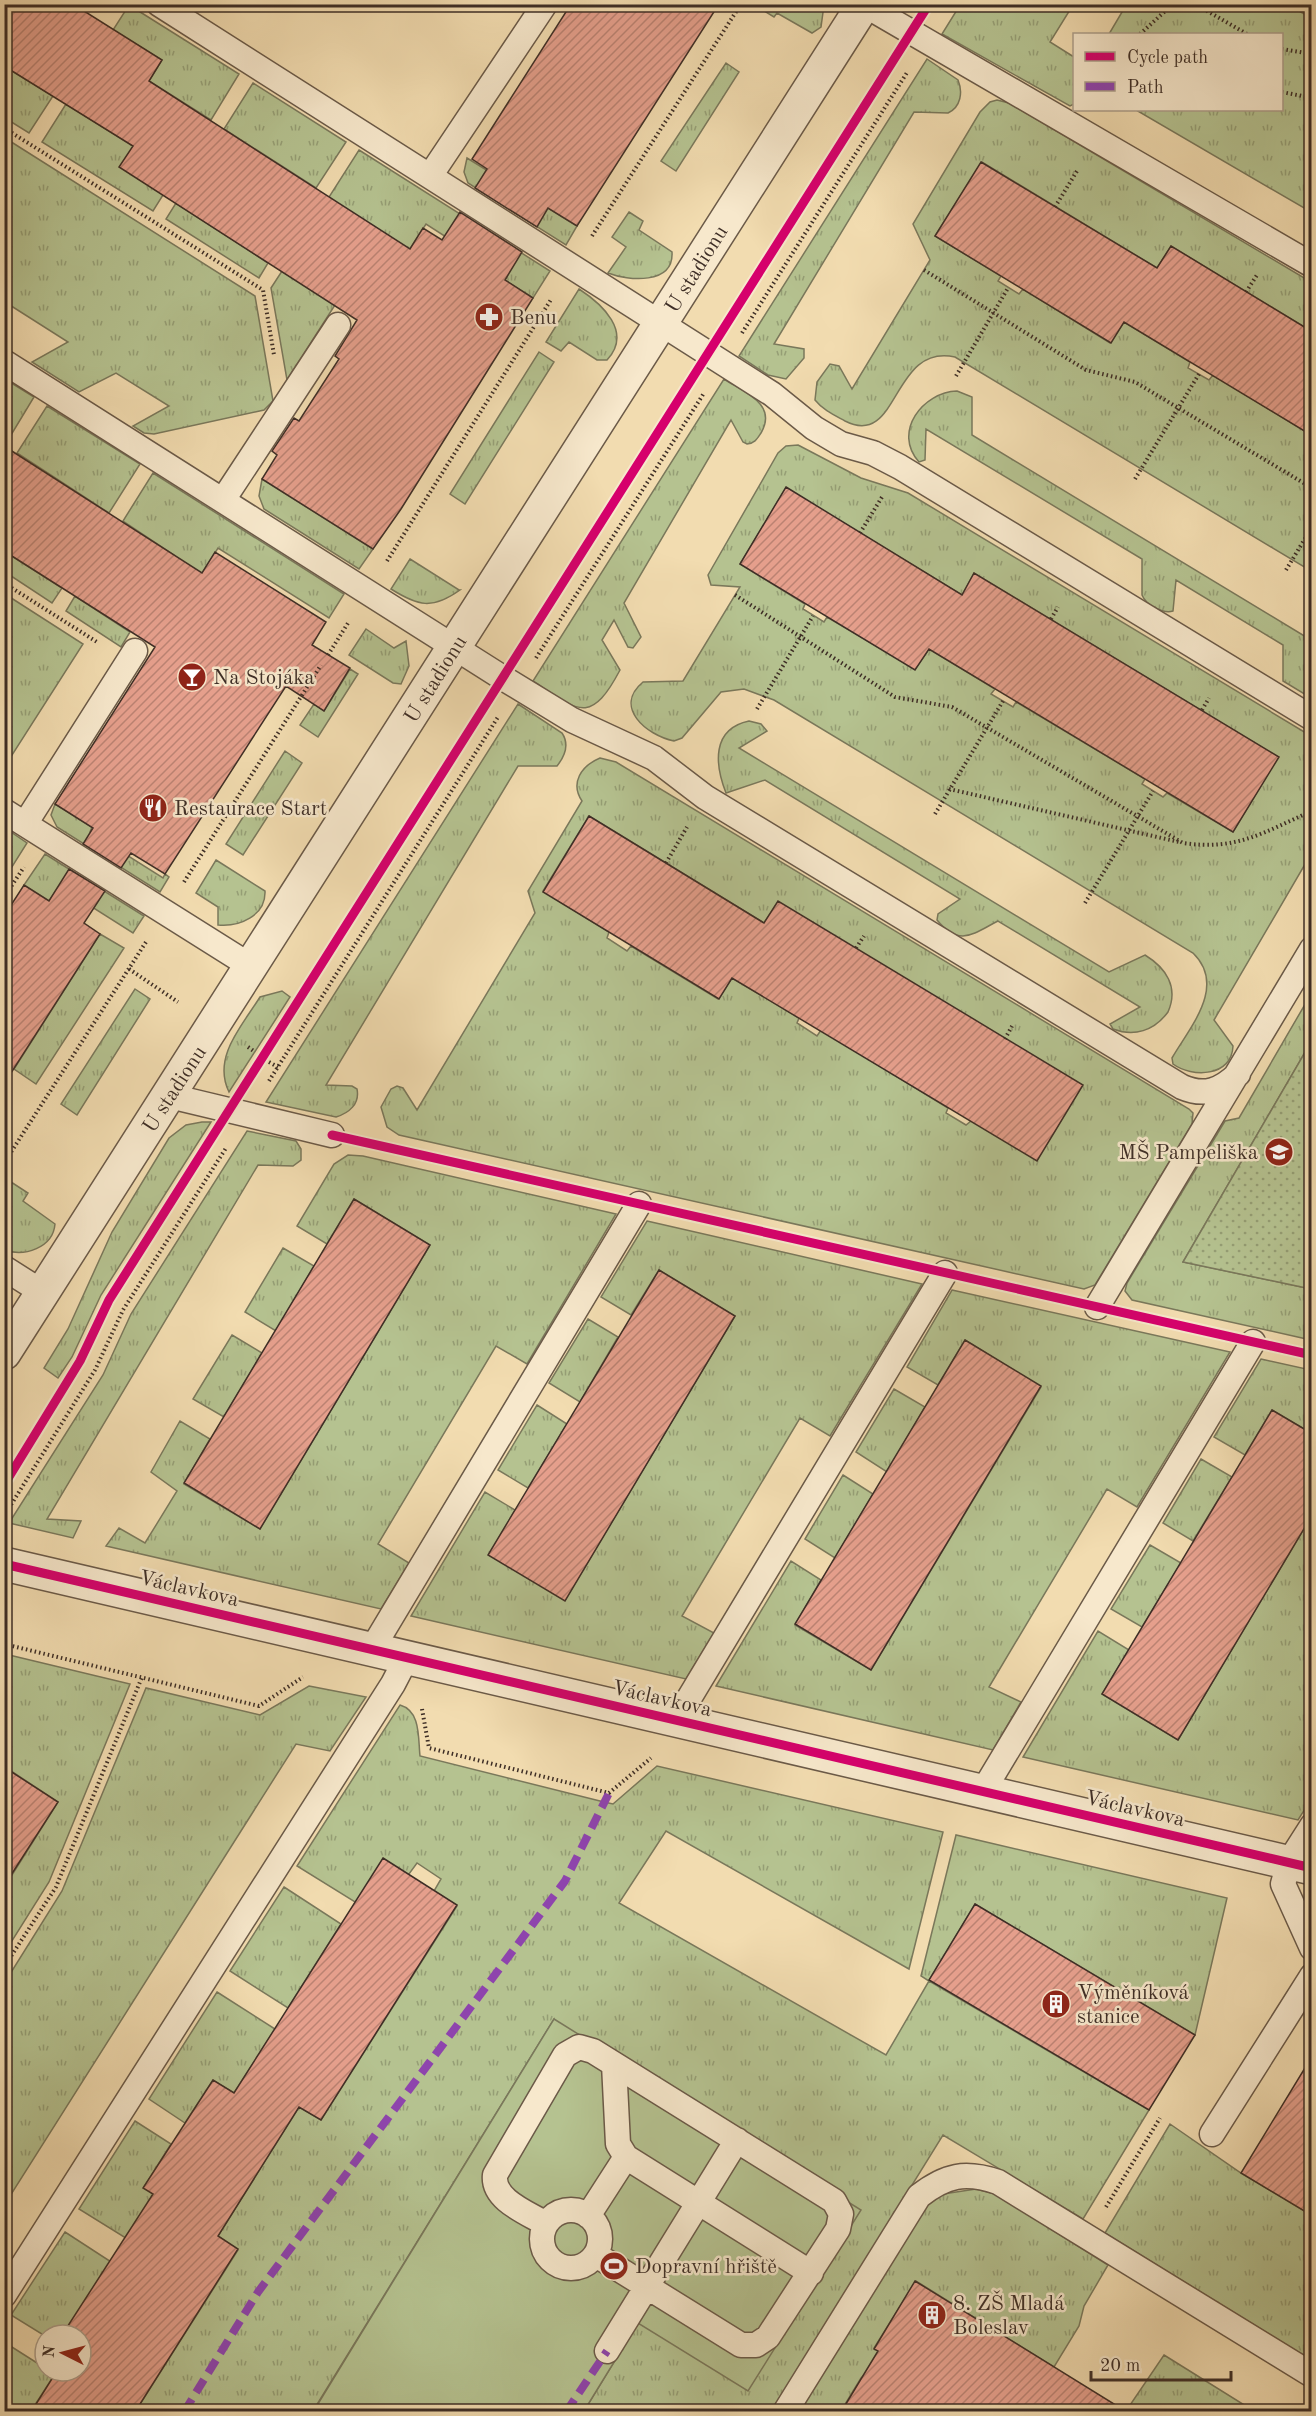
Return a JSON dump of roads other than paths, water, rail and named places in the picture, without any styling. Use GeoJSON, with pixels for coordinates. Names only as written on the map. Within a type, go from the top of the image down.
{"type":"FeatureCollection","features":[{"type":"Feature","properties":{"kind":"street","name":"U stadionu"},"geometry":{"type":"LineString","coordinates":[[4,1353],[864,5]]}},
{"type":"Feature","properties":{"kind":"street","name":"Václavkova"},"geometry":{"type":"LineString","coordinates":[[4,1564],[1300,1865]]}},
{"type":"Feature","properties":{"kind":"lane"},"geometry":{"type":"LineString","coordinates":[[159,4],[772,394],[814,429],[851,446],[873,453],[900,468],[1311,718]]}},
{"type":"Feature","properties":{"kind":"lane"},"geometry":{"type":"LineString","coordinates":[[430,176],[545,4]]}},
{"type":"Feature","properties":{"kind":"lane"},"geometry":{"type":"LineString","coordinates":[[864,5],[1311,265]]}},
{"type":"Feature","properties":{"kind":"lane"},"geometry":{"type":"LineString","coordinates":[[223,500],[338,325]]}},
{"type":"Feature","properties":{"kind":"lane"},"geometry":{"type":"LineString","coordinates":[[4,362],[454,648],[572,720],[654,758],[705,797],[1182,1087],[1204,1093],[1227,1084],[1238,1074]]}},
{"type":"Feature","properties":{"kind":"lane"},"geometry":{"type":"LineString","coordinates":[[25,824],[132,657]]}},
{"type":"Feature","properties":{"kind":"lane"},"geometry":{"type":"LineString","coordinates":[[4,811],[252,967]]}},
{"type":"Feature","properties":{"kind":"lane"},"geometry":{"type":"LineString","coordinates":[[1097,1307],[1311,949]]}},
{"type":"Feature","properties":{"kind":"lane"},"geometry":{"type":"LineString","coordinates":[[170,1096],[332,1135]]}},
{"type":"Feature","properties":{"kind":"lane"},"geometry":{"type":"LineString","coordinates":[[372,1649],[639,1204]]}},
{"type":"Feature","properties":{"kind":"lane"},"geometry":{"type":"LineString","coordinates":[[4,1268],[42,1292]]}},
{"type":"Feature","properties":{"kind":"lane"},"geometry":{"type":"LineString","coordinates":[[676,1720],[945,1273]]}},
{"type":"Feature","properties":{"kind":"lane"},"geometry":{"type":"LineString","coordinates":[[983,1791],[1253,1342]]}},
{"type":"Feature","properties":{"kind":"lane"},"geometry":{"type":"LineString","coordinates":[[4,2295],[393,1684],[407,1657]]}},
{"type":"Feature","properties":{"kind":"lane"},"geometry":{"type":"LineString","coordinates":[[1311,1826],[1300,1865],[1283,1884],[1311,1948]]}},
{"type":"Feature","properties":{"kind":"lane"},"geometry":{"type":"LineString","coordinates":[[1212,2134],[1311,1976]]}},
{"type":"Feature","properties":{"kind":"lane"},"geometry":{"type":"LineString","coordinates":[[546,2224],[501,2196],[494,2182],[497,2168],[565,2055],[571,2050],[586,2048],[737,2140],[834,2201],[839,2207],[841,2222],[811,2273],[768,2337],[750,2346],[741,2345],[596,2254]]}},
{"type":"Feature","properties":{"kind":"lane"},"geometry":{"type":"LineString","coordinates":[[614,2064],[618,2144],[626,2157],[811,2273]]}},
{"type":"Feature","properties":{"kind":"lane"},"geometry":{"type":"LineString","coordinates":[[607,2351],[737,2140]]}},
{"type":"Feature","properties":{"kind":"lane"},"geometry":{"type":"LineString","coordinates":[[588,2216],[626,2157]]}},
{"type":"Feature","properties":{"kind":"lane"},"geometry":{"type":"LineString","coordinates":[[785,2412],[919,2196],[937,2182],[977,2175],[998,2182],[1311,2375]]}},
{"type":"Feature","properties":{"kind":"lane"},"geometry":{"type":"LineString","coordinates":[[566,2210],[575,2210],[588,2216],[598,2227],[600,2236],[596,2254],[580,2267],[570,2269],[552,2262],[542,2246],[546,2224],[556,2214],[566,2210]]}},
{"type":"Feature","properties":{"kind":"place","name":"Benu"},"geometry":{"type":"Point","coordinates":[489,317]}},
{"type":"Feature","properties":{"kind":"place","name":"Na Stojáka"},"geometry":{"type":"Point","coordinates":[192,677]}},
{"type":"Feature","properties":{"kind":"place","name":"Restaurace Start"},"geometry":{"type":"Point","coordinates":[153,808]}},
{"type":"Feature","properties":{"kind":"place","name":"MŠ Pampeliška"},"geometry":{"type":"Point","coordinates":[1279,1152]}},
{"type":"Feature","properties":{"kind":"place","name":"Výměníková stanice"},"geometry":{"type":"Point","coordinates":[1056,2004]}},
{"type":"Feature","properties":{"kind":"place","name":"Dopravní hřiště"},"geometry":{"type":"Point","coordinates":[614,2266]}},
{"type":"Feature","properties":{"kind":"place","name":"8. ZŠ Mladá Boleslav"},"geometry":{"type":"Point","coordinates":[932,2315]}}]}
